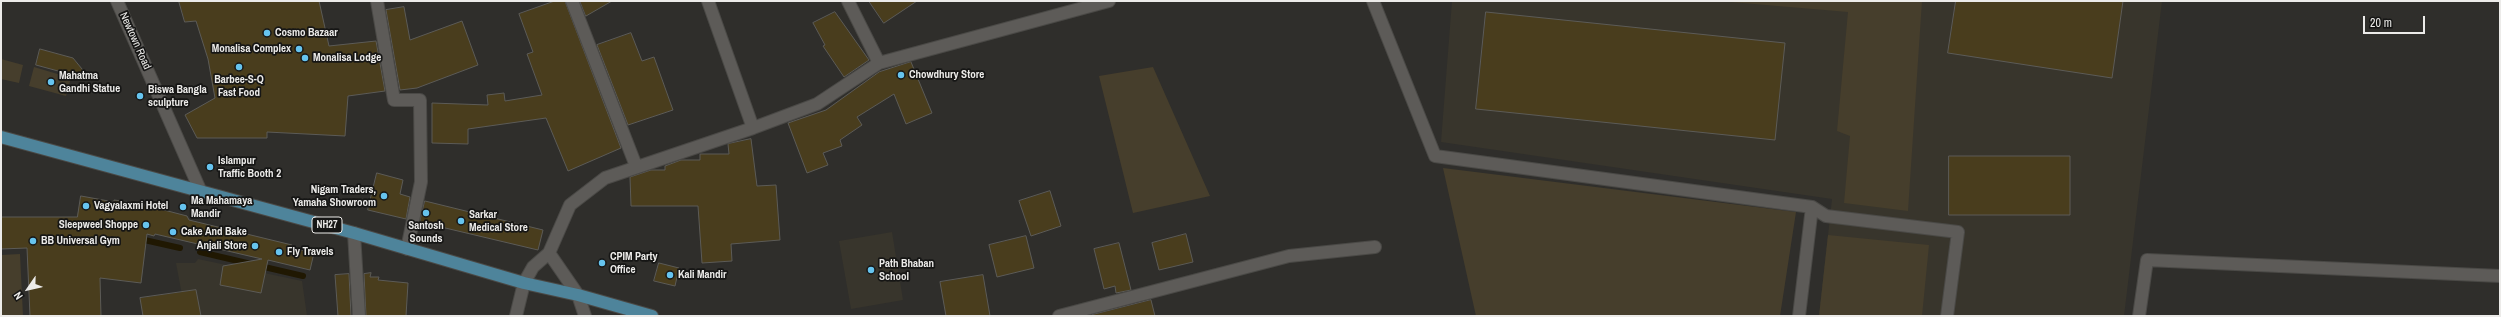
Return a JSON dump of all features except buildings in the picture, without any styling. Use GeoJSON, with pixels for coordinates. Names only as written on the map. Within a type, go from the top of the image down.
{"type":"FeatureCollection","features":[{"type":"Feature","properties":{"kind":"main road","name":"NH27"},"geometry":{"type":"LineString","coordinates":[[1,137],[354,233],[524,283],[578,295],[652,316]]}},
{"type":"Feature","properties":{"kind":"street","name":"Newtown Road"},"geometry":{"type":"LineString","coordinates":[[117,1],[201,192]]}},
{"type":"Feature","properties":{"kind":"street"},"geometry":{"type":"LineString","coordinates":[[377,1],[394,100],[420,100],[421,182],[407,249]]}},
{"type":"Feature","properties":{"kind":"street"},"geometry":{"type":"LineString","coordinates":[[572,1],[636,166]]}},
{"type":"Feature","properties":{"kind":"street"},"geometry":{"type":"LineString","coordinates":[[708,1],[753,128]]}},
{"type":"Feature","properties":{"kind":"street"},"geometry":{"type":"LineString","coordinates":[[848,1],[879,63]]}},
{"type":"Feature","properties":{"kind":"street"},"geometry":{"type":"LineString","coordinates":[[516,316],[524,283],[533,267],[549,253],[570,205],[605,178],[636,166],[753,128],[817,104],[879,63],[1109,1]]}},
{"type":"Feature","properties":{"kind":"street"},"geometry":{"type":"LineString","coordinates":[[1373,1],[1435,156],[1812,207],[1826,216],[1958,232],[1947,316]]}},
{"type":"Feature","properties":{"kind":"street"},"geometry":{"type":"LineString","coordinates":[[1799,316],[1812,207]]}},
{"type":"Feature","properties":{"kind":"street"},"geometry":{"type":"LineString","coordinates":[[354,233],[360,316]]}},
{"type":"Feature","properties":{"kind":"street"},"geometry":{"type":"LineString","coordinates":[[1059,316],[1289,256],[1375,247]]}},
{"type":"Feature","properties":{"kind":"street"},"geometry":{"type":"LineString","coordinates":[[549,253],[578,295],[585,316]]}},
{"type":"Feature","properties":{"kind":"street"},"geometry":{"type":"LineString","coordinates":[[2139,316],[2147,260],[2500,276]]}},
{"type":"Feature","properties":{"kind":"shaded area"},"geometry":{"type":"Polygon","coordinates":[[[1452,1],[2162,1],[2124,316],[1819,316],[1832,199],[1441,142],[1452,1]]]}},
{"type":"Feature","properties":{"kind":"shaded area"},"geometry":{"type":"Polygon","coordinates":[[[1719,1],[1922,1],[1908,211],[1844,203],[1850,136],[1837,131],[1848,12],[1719,1]]]}},
{"type":"Feature","properties":{"kind":"shaded area"},"geometry":{"type":"Polygon","coordinates":[[[1,59],[23,65],[19,83],[1,79],[1,59]]]}},
{"type":"Feature","properties":{"kind":"shaded area"},"geometry":{"type":"Polygon","coordinates":[[[34,67],[71,78],[66,96],[29,86],[34,67]]]}},
{"type":"Feature","properties":{"kind":"shaded area"},"geometry":{"type":"Polygon","coordinates":[[[1153,67],[1210,196],[1133,213],[1099,76],[1153,67]]]}},
{"type":"Feature","properties":{"kind":"shaded area"},"geometry":{"type":"Polygon","coordinates":[[[1443,168],[1796,212],[1780,316],[1476,316],[1443,168]]]}},
{"type":"Feature","properties":{"kind":"shaded area","name":"Path Bhaban School"},"geometry":{"type":"Polygon","coordinates":[[[892,232],[903,300],[851,309],[839,241],[892,232]]]}},
{"type":"Feature","properties":{"kind":"shaded area"},"geometry":{"type":"Polygon","coordinates":[[[1828,235],[1929,245],[1922,316],[1819,316],[1828,235]]]}},
{"type":"Feature","properties":{"kind":"shaded area"},"geometry":{"type":"Polygon","coordinates":[[[20,254],[23,316],[1,316],[1,255],[20,254]]]}},
{"type":"Feature","properties":{"kind":"shaded area"},"geometry":{"type":"Polygon","coordinates":[[[198,259],[302,281],[307,316],[186,316],[176,263],[195,263],[198,259]]]}},
{"type":"Feature","properties":{"kind":"waterway"},"geometry":{"type":"LineString","coordinates":[[140,239],[180,248]]}},
{"type":"Feature","properties":{"kind":"waterway"},"geometry":{"type":"LineString","coordinates":[[200,252],[251,264]]}},
{"type":"Feature","properties":{"kind":"waterway"},"geometry":{"type":"LineString","coordinates":[[260,266],[303,276]]}},
{"type":"Feature","properties":{"kind":"place","name":"Cosmo Bazaar"},"geometry":{"type":"Point","coordinates":[267,33]}},
{"type":"Feature","properties":{"kind":"place","name":"Monalisa Complex"},"geometry":{"type":"Point","coordinates":[299,49]}},
{"type":"Feature","properties":{"kind":"place","name":"Monalisa Lodge"},"geometry":{"type":"Point","coordinates":[305,58]}},
{"type":"Feature","properties":{"kind":"place","name":"Barbee-S-Q Fast Food"},"geometry":{"type":"Point","coordinates":[239,67]}},
{"type":"Feature","properties":{"kind":"place","name":"Chowdhury Store"},"geometry":{"type":"Point","coordinates":[901,75]}},
{"type":"Feature","properties":{"kind":"place","name":"Mahatma Gandhi Statue"},"geometry":{"type":"Point","coordinates":[51,82]}},
{"type":"Feature","properties":{"kind":"place","name":"Biswa Bangla sculpture"},"geometry":{"type":"Point","coordinates":[140,96]}},
{"type":"Feature","properties":{"kind":"place","name":"Islampur Traffic Booth 2"},"geometry":{"type":"Point","coordinates":[210,167]}},
{"type":"Feature","properties":{"kind":"place","name":"Nigam Traders, Yamaha Showroom"},"geometry":{"type":"Point","coordinates":[384,196]}},
{"type":"Feature","properties":{"kind":"place","name":"Vagyalaxmi Hotel"},"geometry":{"type":"Point","coordinates":[86,206]}},
{"type":"Feature","properties":{"kind":"place","name":"Ma Mahamaya Mandir"},"geometry":{"type":"Point","coordinates":[183,207]}},
{"type":"Feature","properties":{"kind":"place","name":"Santosh Sounds"},"geometry":{"type":"Point","coordinates":[426,213]}},
{"type":"Feature","properties":{"kind":"place","name":"Sarkar Medical Store"},"geometry":{"type":"Point","coordinates":[461,221]}},
{"type":"Feature","properties":{"kind":"place","name":"Sleepweel Shoppe"},"geometry":{"type":"Point","coordinates":[146,225]}},
{"type":"Feature","properties":{"kind":"place","name":"Cake And Bake"},"geometry":{"type":"Point","coordinates":[173,232]}},
{"type":"Feature","properties":{"kind":"place","name":"BB Universal Gym"},"geometry":{"type":"Point","coordinates":[33,241]}},
{"type":"Feature","properties":{"kind":"place","name":"Anjali Store"},"geometry":{"type":"Point","coordinates":[255,246]}},
{"type":"Feature","properties":{"kind":"place","name":"Fly Travels"},"geometry":{"type":"Point","coordinates":[279,252]}},
{"type":"Feature","properties":{"kind":"place","name":"CPIM Party Office"},"geometry":{"type":"Point","coordinates":[602,263]}},
{"type":"Feature","properties":{"kind":"place","name":"Path Bhaban School"},"geometry":{"type":"Point","coordinates":[871,270]}},
{"type":"Feature","properties":{"kind":"place","name":"Kali Mandir"},"geometry":{"type":"Point","coordinates":[670,275]}}]}
